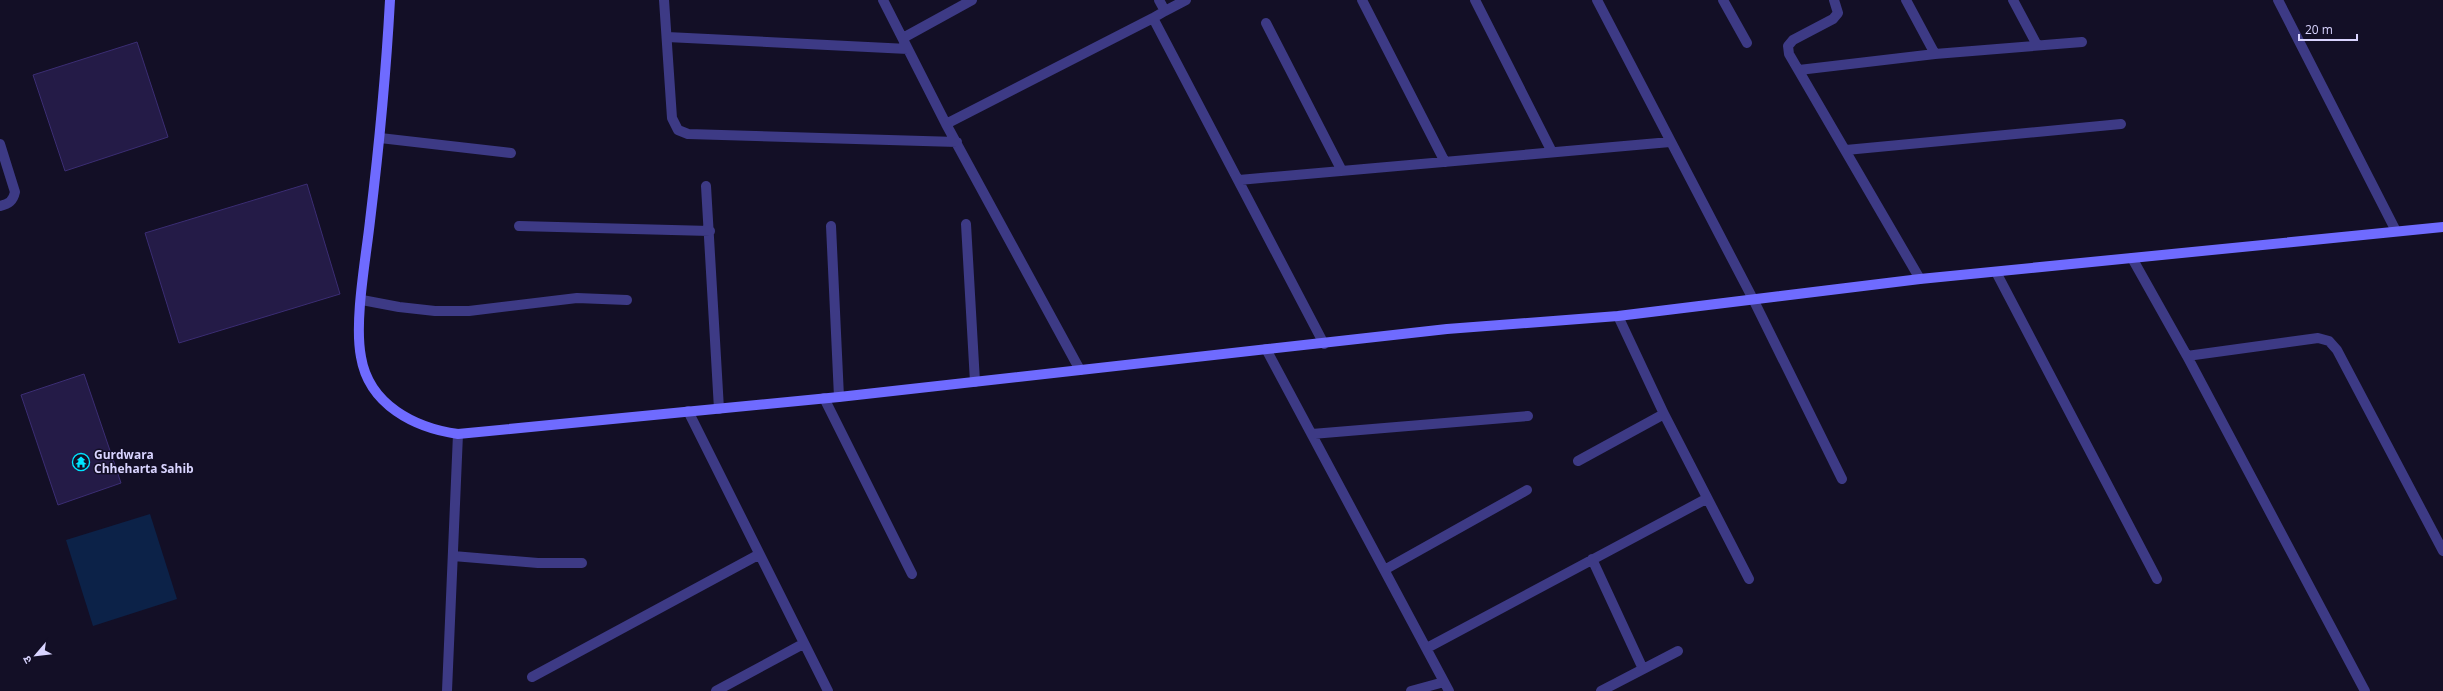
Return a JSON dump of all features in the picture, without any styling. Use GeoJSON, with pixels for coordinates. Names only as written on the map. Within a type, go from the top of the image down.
{"type":"FeatureCollection","features":[{"type":"Feature","properties":{"kind":"street"},"geometry":{"type":"LineString","coordinates":[[390,0],[384,97],[362,300],[360,334],[361,357],[376,390],[384,402],[411,422],[440,431],[458,434],[839,397],[1266,349],[1324,344],[1447,329],[1618,316],[1920,279],[2443,227]]}},
{"type":"Feature","properties":{"kind":"street"},"geometry":{"type":"LineString","coordinates":[[664,0],[672,118],[678,130],[688,134],[956,142]]}},
{"type":"Feature","properties":{"kind":"street"},"geometry":{"type":"LineString","coordinates":[[883,0],[946,124],[1080,370]]}},
{"type":"Feature","properties":{"kind":"street"},"geometry":{"type":"LineString","coordinates":[[902,38],[972,0]]}},
{"type":"Feature","properties":{"kind":"street"},"geometry":{"type":"LineString","coordinates":[[1159,0],[1165,11]]}},
{"type":"Feature","properties":{"kind":"street"},"geometry":{"type":"LineString","coordinates":[[946,124],[1186,0]]}},
{"type":"Feature","properties":{"kind":"street"},"geometry":{"type":"LineString","coordinates":[[1362,0],[1445,162]]}},
{"type":"Feature","properties":{"kind":"street"},"geometry":{"type":"LineString","coordinates":[[1475,0],[1552,152]]}},
{"type":"Feature","properties":{"kind":"street"},"geometry":{"type":"LineString","coordinates":[[1597,0],[1753,299],[1842,479]]}},
{"type":"Feature","properties":{"kind":"street"},"geometry":{"type":"LineString","coordinates":[[1723,0],[1747,43]]}},
{"type":"Feature","properties":{"kind":"street"},"geometry":{"type":"LineString","coordinates":[[1834,0],[1838,13],[1833,19],[1793,40],[1788,46],[1789,54],[1920,279]]}},
{"type":"Feature","properties":{"kind":"street"},"geometry":{"type":"LineString","coordinates":[[1906,0],[1935,54]]}},
{"type":"Feature","properties":{"kind":"street"},"geometry":{"type":"LineString","coordinates":[[2013,0],[2037,45]]}},
{"type":"Feature","properties":{"kind":"street"},"geometry":{"type":"LineString","coordinates":[[2278,0],[2396,231]]}},
{"type":"Feature","properties":{"kind":"street"},"geometry":{"type":"LineString","coordinates":[[1153,18],[1324,344]]}},
{"type":"Feature","properties":{"kind":"street"},"geometry":{"type":"LineString","coordinates":[[1266,22],[1342,171]]}},
{"type":"Feature","properties":{"kind":"street"},"geometry":{"type":"LineString","coordinates":[[667,37],[908,49]]}},
{"type":"Feature","properties":{"kind":"street"},"geometry":{"type":"LineString","coordinates":[[1799,70],[1935,54],[2082,42]]}},
{"type":"Feature","properties":{"kind":"street"},"geometry":{"type":"LineString","coordinates":[[1846,150],[2121,124]]}},
{"type":"Feature","properties":{"kind":"street"},"geometry":{"type":"LineString","coordinates":[[380,138],[511,153]]}},
{"type":"Feature","properties":{"kind":"street"},"geometry":{"type":"LineString","coordinates":[[1239,180],[1670,142]]}},
{"type":"Feature","properties":{"kind":"street"},"geometry":{"type":"LineString","coordinates":[[0,144],[15,192],[13,199],[7,204],[0,206]]}},
{"type":"Feature","properties":{"kind":"street"},"geometry":{"type":"LineString","coordinates":[[706,186],[710,231],[719,409]]}},
{"type":"Feature","properties":{"kind":"street"},"geometry":{"type":"LineString","coordinates":[[966,224],[975,382]]}},
{"type":"Feature","properties":{"kind":"street"},"geometry":{"type":"LineString","coordinates":[[519,226],[710,231]]}},
{"type":"Feature","properties":{"kind":"street"},"geometry":{"type":"LineString","coordinates":[[831,226],[839,397]]}},
{"type":"Feature","properties":{"kind":"street"},"geometry":{"type":"LineString","coordinates":[[2132,258],[2187,356],[2365,691]]}},
{"type":"Feature","properties":{"kind":"street"},"geometry":{"type":"LineString","coordinates":[[1996,272],[2157,579]]}},
{"type":"Feature","properties":{"kind":"street"},"geometry":{"type":"LineString","coordinates":[[362,300],[399,308],[455,311],[577,298],[627,300]]}},
{"type":"Feature","properties":{"kind":"street"},"geometry":{"type":"LineString","coordinates":[[1618,316],[1706,499],[1749,579]]}},
{"type":"Feature","properties":{"kind":"street"},"geometry":{"type":"LineString","coordinates":[[2187,356],[2318,338],[2329,341],[2337,350],[2443,550]]}},
{"type":"Feature","properties":{"kind":"street"},"geometry":{"type":"LineString","coordinates":[[1266,349],[1386,569],[1447,686],[1411,691]]}},
{"type":"Feature","properties":{"kind":"street"},"geometry":{"type":"LineString","coordinates":[[824,398],[912,574]]}},
{"type":"Feature","properties":{"kind":"street"},"geometry":{"type":"LineString","coordinates":[[688,411],[758,555],[828,691]]}},
{"type":"Feature","properties":{"kind":"street"},"geometry":{"type":"LineString","coordinates":[[1578,461],[1664,414]]}},
{"type":"Feature","properties":{"kind":"street"},"geometry":{"type":"LineString","coordinates":[[1312,434],[1528,416]]}},
{"type":"Feature","properties":{"kind":"street"},"geometry":{"type":"LineString","coordinates":[[447,691],[458,434]]}},
{"type":"Feature","properties":{"kind":"street"},"geometry":{"type":"LineString","coordinates":[[1386,569],[1527,490]]}},
{"type":"Feature","properties":{"kind":"street"},"geometry":{"type":"LineString","coordinates":[[1426,648],[1706,499]]}},
{"type":"Feature","properties":{"kind":"street"},"geometry":{"type":"LineString","coordinates":[[532,677],[758,555]]}},
{"type":"Feature","properties":{"kind":"street"},"geometry":{"type":"LineString","coordinates":[[453,556],[538,563],[582,562]]}},
{"type":"Feature","properties":{"kind":"street"},"geometry":{"type":"LineString","coordinates":[[1592,559],[1643,669]]}},
{"type":"Feature","properties":{"kind":"street"},"geometry":{"type":"LineString","coordinates":[[716,691],[803,644]]}},
{"type":"Feature","properties":{"kind":"street"},"geometry":{"type":"LineString","coordinates":[[1601,691],[1678,651]]}},
{"type":"Feature","properties":{"kind":"water"},"geometry":{"type":"Polygon","coordinates":[[[150,514],[177,599],[93,626],[66,540],[150,514]]]}},
{"type":"Feature","properties":{"kind":"building"},"geometry":{"type":"Polygon","coordinates":[[[137,42],[168,137],[65,171],[33,75],[137,42]]]}},
{"type":"Feature","properties":{"kind":"building"},"geometry":{"type":"Polygon","coordinates":[[[307,184],[340,294],[179,343],[145,233],[307,184]]]}},
{"type":"Feature","properties":{"kind":"building"},"geometry":{"type":"Polygon","coordinates":[[[84,374],[121,483],[58,505],[21,395],[84,374]]]}},
{"type":"Feature","properties":{"kind":"place","name":"Gurdwara Chheharta Sahib"},"geometry":{"type":"Point","coordinates":[81,462]}}]}
